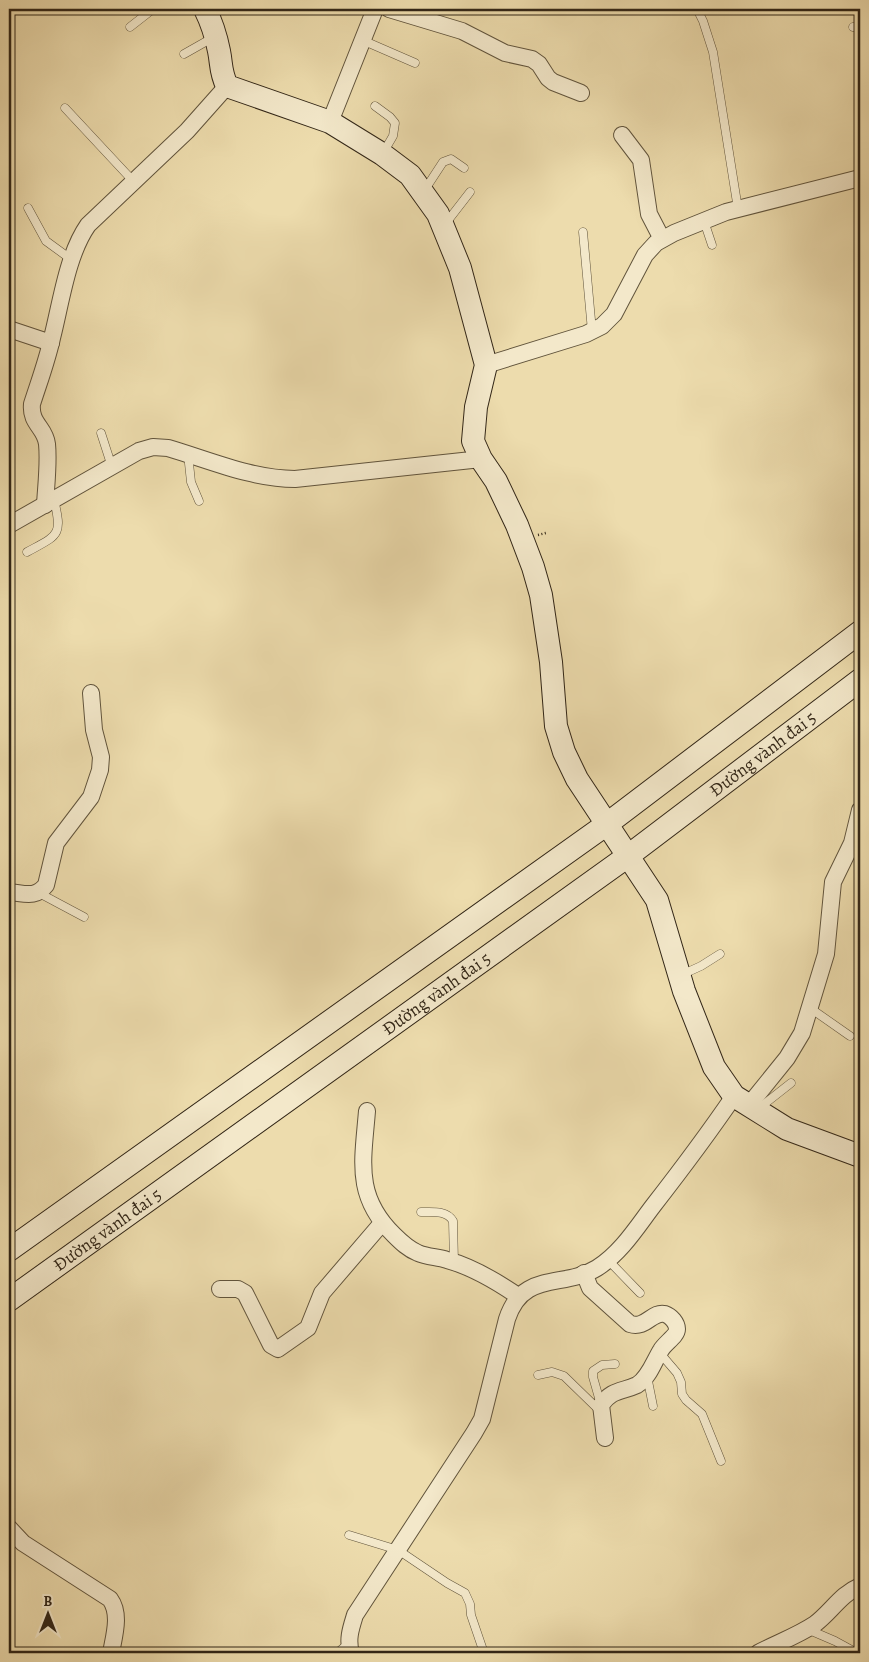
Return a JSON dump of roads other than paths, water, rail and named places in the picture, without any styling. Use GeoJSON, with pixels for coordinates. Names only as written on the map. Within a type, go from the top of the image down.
{"type":"FeatureCollection","features":[{"type":"Feature","properties":{"kind":"main road"},"geometry":{"type":"LineString","coordinates":[[205,9],[216,36],[220,54],[221,74],[227,86],[330,122],[382,154],[410,176],[438,214],[460,268],[486,365],[476,407],[473,440],[481,459],[496,481],[517,525],[533,567],[541,595],[548,636],[556,726],[564,752],[577,779],[657,900],[679,976],[714,1067],[746,1104],[787,1129],[860,1156]]}},
{"type":"Feature","properties":{"kind":"main road"},"geometry":{"type":"LineString","coordinates":[[9,1250],[606,824],[860,632]]}},
{"type":"Feature","properties":{"kind":"main road","name":"Đường vành đai 5"},"geometry":{"type":"LineString","coordinates":[[9,1300],[628,856],[860,680]]}},
{"type":"Feature","properties":{"kind":"street"},"geometry":{"type":"LineString","coordinates":[[330,122],[375,9]]}},
{"type":"Feature","properties":{"kind":"street"},"geometry":{"type":"LineString","coordinates":[[389,9],[462,31],[505,53],[532,59],[539,64],[553,82],[581,93]]}},
{"type":"Feature","properties":{"kind":"street"},"geometry":{"type":"LineString","coordinates":[[50,502],[45,435],[33,420],[31,412],[80,236],[88,225],[187,131],[227,86]]}},
{"type":"Feature","properties":{"kind":"street"},"geometry":{"type":"LineString","coordinates":[[622,135],[641,160],[650,214],[662,240]]}},
{"type":"Feature","properties":{"kind":"street"},"geometry":{"type":"LineString","coordinates":[[486,365],[592,331],[602,326],[614,314],[645,255],[656,243],[662,240],[704,221],[738,209],[860,178]]}},
{"type":"Feature","properties":{"kind":"street"},"geometry":{"type":"LineString","coordinates":[[9,329],[51,343]]}},
{"type":"Feature","properties":{"kind":"street"},"geometry":{"type":"LineString","coordinates":[[9,525],[139,451],[153,447],[168,448],[261,476],[278,479],[295,479],[481,459]]}},
{"type":"Feature","properties":{"kind":"street"},"geometry":{"type":"LineString","coordinates":[[9,892],[39,893],[46,885],[56,843],[91,798],[100,770],[101,757],[94,730],[91,693]]}},
{"type":"Feature","properties":{"kind":"street"},"geometry":{"type":"LineString","coordinates":[[345,1650],[355,1615],[482,1419],[507,1319],[518,1296],[532,1287],[584,1273],[608,1260],[638,1226],[708,1134],[746,1104],[796,1046],[810,1008],[828,944],[833,882],[836,873],[852,851],[860,810]]}},
{"type":"Feature","properties":{"kind":"street"},"geometry":{"type":"LineString","coordinates":[[367,1110],[363,1167],[364,1184],[368,1200],[382,1223],[409,1249],[425,1256],[454,1262],[486,1275],[518,1296]]}},
{"type":"Feature","properties":{"kind":"street"},"geometry":{"type":"LineString","coordinates":[[220,1288],[238,1289],[245,1293],[271,1346],[278,1350],[308,1328],[322,1293],[382,1223]]}},
{"type":"Feature","properties":{"kind":"street"},"geometry":{"type":"LineString","coordinates":[[584,1273],[590,1288],[630,1324],[637,1326],[644,1324],[658,1315],[664,1314],[676,1323],[677,1328],[676,1333],[659,1352],[647,1374],[637,1385],[616,1391],[606,1397],[601,1408],[605,1438]]}},
{"type":"Feature","properties":{"kind":"street"},"geometry":{"type":"LineString","coordinates":[[9,1528],[23,1543],[110,1599],[115,1605],[116,1614],[112,1653]]}},
{"type":"Feature","properties":{"kind":"street"},"geometry":{"type":"LineString","coordinates":[[758,1653],[807,1629],[845,1595],[860,1586]]}},
{"type":"Feature","properties":{"kind":"lane"},"geometry":{"type":"LineString","coordinates":[[130,27],[153,9]]}},
{"type":"Feature","properties":{"kind":"lane"},"geometry":{"type":"LineString","coordinates":[[697,9],[713,52],[738,209]]}},
{"type":"Feature","properties":{"kind":"lane"},"geometry":{"type":"LineString","coordinates":[[184,54],[216,36]]}},
{"type":"Feature","properties":{"kind":"lane"},"geometry":{"type":"LineString","coordinates":[[362,40],[415,63]]}},
{"type":"Feature","properties":{"kind":"lane"},"geometry":{"type":"LineString","coordinates":[[375,106],[390,117],[395,124],[393,136],[382,154]]}},
{"type":"Feature","properties":{"kind":"lane"},"geometry":{"type":"LineString","coordinates":[[65,108],[134,182]]}},
{"type":"Feature","properties":{"kind":"lane"},"geometry":{"type":"LineString","coordinates":[[423,192],[443,162],[451,159],[464,168]]}},
{"type":"Feature","properties":{"kind":"lane"},"geometry":{"type":"LineString","coordinates":[[443,226],[470,192]]}},
{"type":"Feature","properties":{"kind":"lane"},"geometry":{"type":"LineString","coordinates":[[28,208],[46,241],[72,260]]}},
{"type":"Feature","properties":{"kind":"lane"},"geometry":{"type":"LineString","coordinates":[[704,221],[712,245]]}},
{"type":"Feature","properties":{"kind":"lane"},"geometry":{"type":"LineString","coordinates":[[583,232],[592,331]]}},
{"type":"Feature","properties":{"kind":"lane"},"geometry":{"type":"LineString","coordinates":[[101,433],[112,467]]}},
{"type":"Feature","properties":{"kind":"lane"},"geometry":{"type":"LineString","coordinates":[[188,454],[191,482],[200,500]]}},
{"type":"Feature","properties":{"kind":"lane"},"geometry":{"type":"LineString","coordinates":[[27,552],[49,540],[57,533],[59,524],[50,502]]}},
{"type":"Feature","properties":{"kind":"lane"},"geometry":{"type":"LineString","coordinates":[[39,893],[84,917]]}},
{"type":"Feature","properties":{"kind":"lane"},"geometry":{"type":"LineString","coordinates":[[679,976],[701,966],[720,954]]}},
{"type":"Feature","properties":{"kind":"lane"},"geometry":{"type":"LineString","coordinates":[[810,1008],[850,1036]]}},
{"type":"Feature","properties":{"kind":"lane"},"geometry":{"type":"LineString","coordinates":[[746,1104],[791,1083]]}},
{"type":"Feature","properties":{"kind":"lane"},"geometry":{"type":"LineString","coordinates":[[421,1212],[444,1213],[452,1218],[454,1262]]}},
{"type":"Feature","properties":{"kind":"lane"},"geometry":{"type":"LineString","coordinates":[[608,1260],[640,1293]]}},
{"type":"Feature","properties":{"kind":"lane"},"geometry":{"type":"LineString","coordinates":[[659,1352],[677,1373],[681,1382],[682,1394],[686,1400],[702,1414],[721,1461]]}},
{"type":"Feature","properties":{"kind":"lane"},"geometry":{"type":"LineString","coordinates":[[601,1408],[593,1377],[594,1371],[602,1365],[615,1364]]}},
{"type":"Feature","properties":{"kind":"lane"},"geometry":{"type":"LineString","coordinates":[[538,1375],[552,1372],[564,1376],[601,1408]]}},
{"type":"Feature","properties":{"kind":"lane"},"geometry":{"type":"LineString","coordinates":[[647,1374],[653,1406]]}},
{"type":"Feature","properties":{"kind":"lane"},"geometry":{"type":"LineString","coordinates":[[349,1534],[398,1550],[465,1593],[484,1653]]}},
{"type":"Feature","properties":{"kind":"lane"},"geometry":{"type":"LineString","coordinates":[[807,1629],[857,1653]]}}]}
